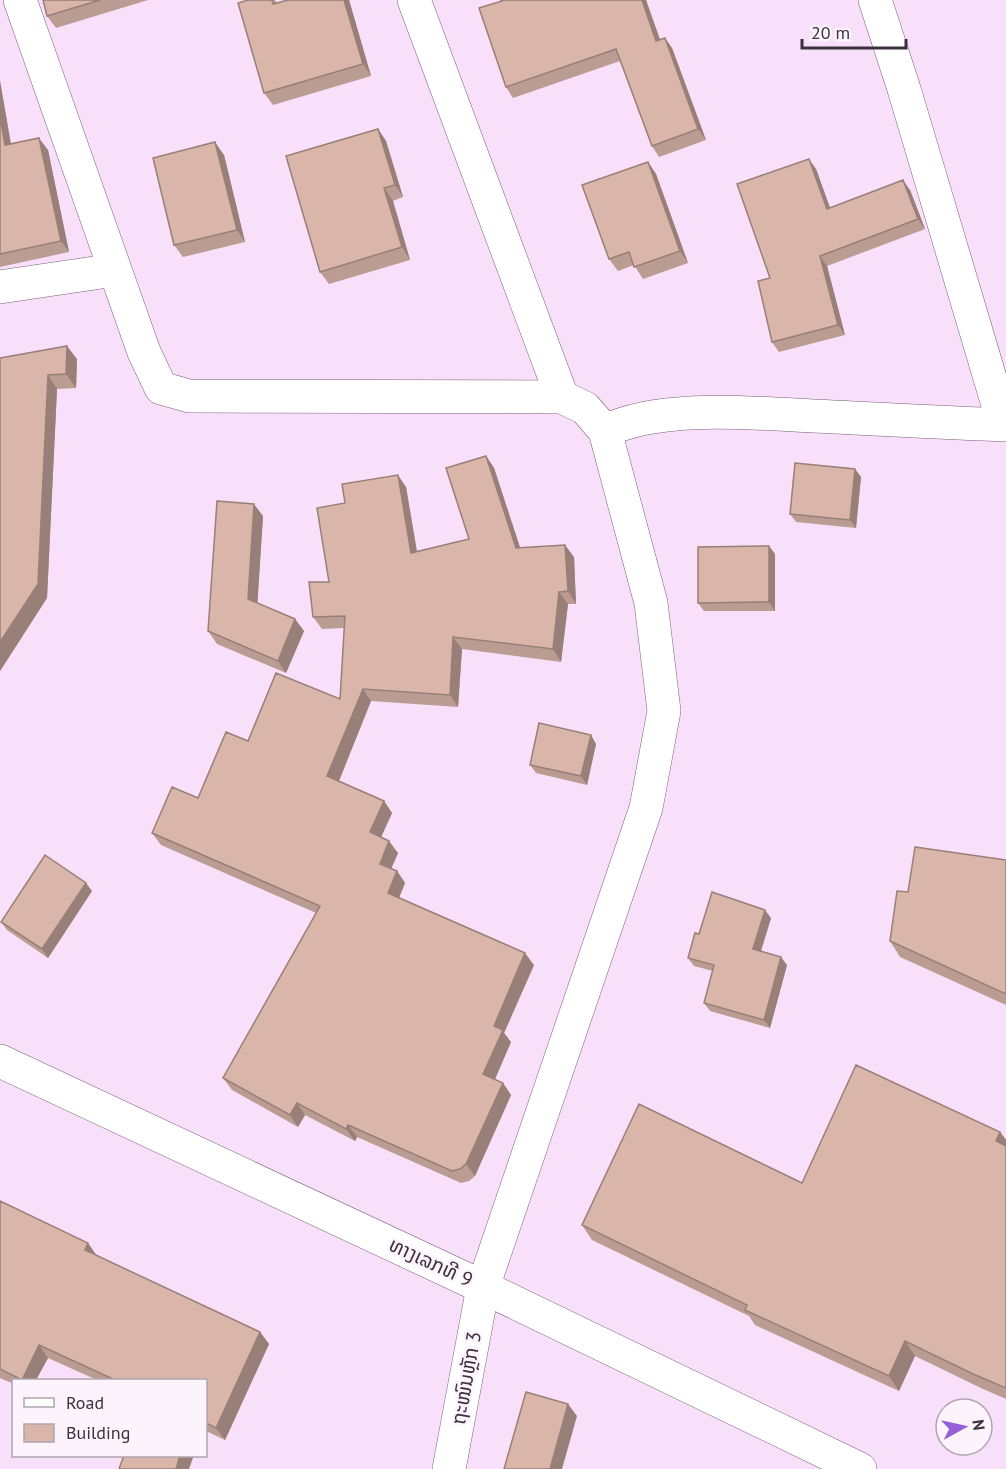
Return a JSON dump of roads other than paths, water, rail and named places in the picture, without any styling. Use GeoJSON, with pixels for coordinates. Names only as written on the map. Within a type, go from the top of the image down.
{"type":"FeatureCollection","features":[{"type":"Feature","properties":{"kind":"street"},"geometry":{"type":"LineString","coordinates":[[20,0],[144,352],[161,388],[189,396],[562,397],[585,408],[605,431],[621,423],[668,415],[729,412],[1005,425],[904,88],[875,0]]}},
{"type":"Feature","properties":{"kind":"street"},"geometry":{"type":"LineString","coordinates":[[414,0],[562,397]]}},
{"type":"Feature","properties":{"kind":"street"},"geometry":{"type":"LineString","coordinates":[[0,287],[115,270]]}},
{"type":"Feature","properties":{"kind":"street","name":"ຖະໜົນຫຼັກ 3"},"geometry":{"type":"LineString","coordinates":[[449,1469],[483,1287],[646,808],[664,711],[651,603],[605,431]]}},
{"type":"Feature","properties":{"kind":"street","name":"ທາງເລກທີ 9"},"geometry":{"type":"LineString","coordinates":[[0,1061],[483,1287],[860,1469]]}}]}
